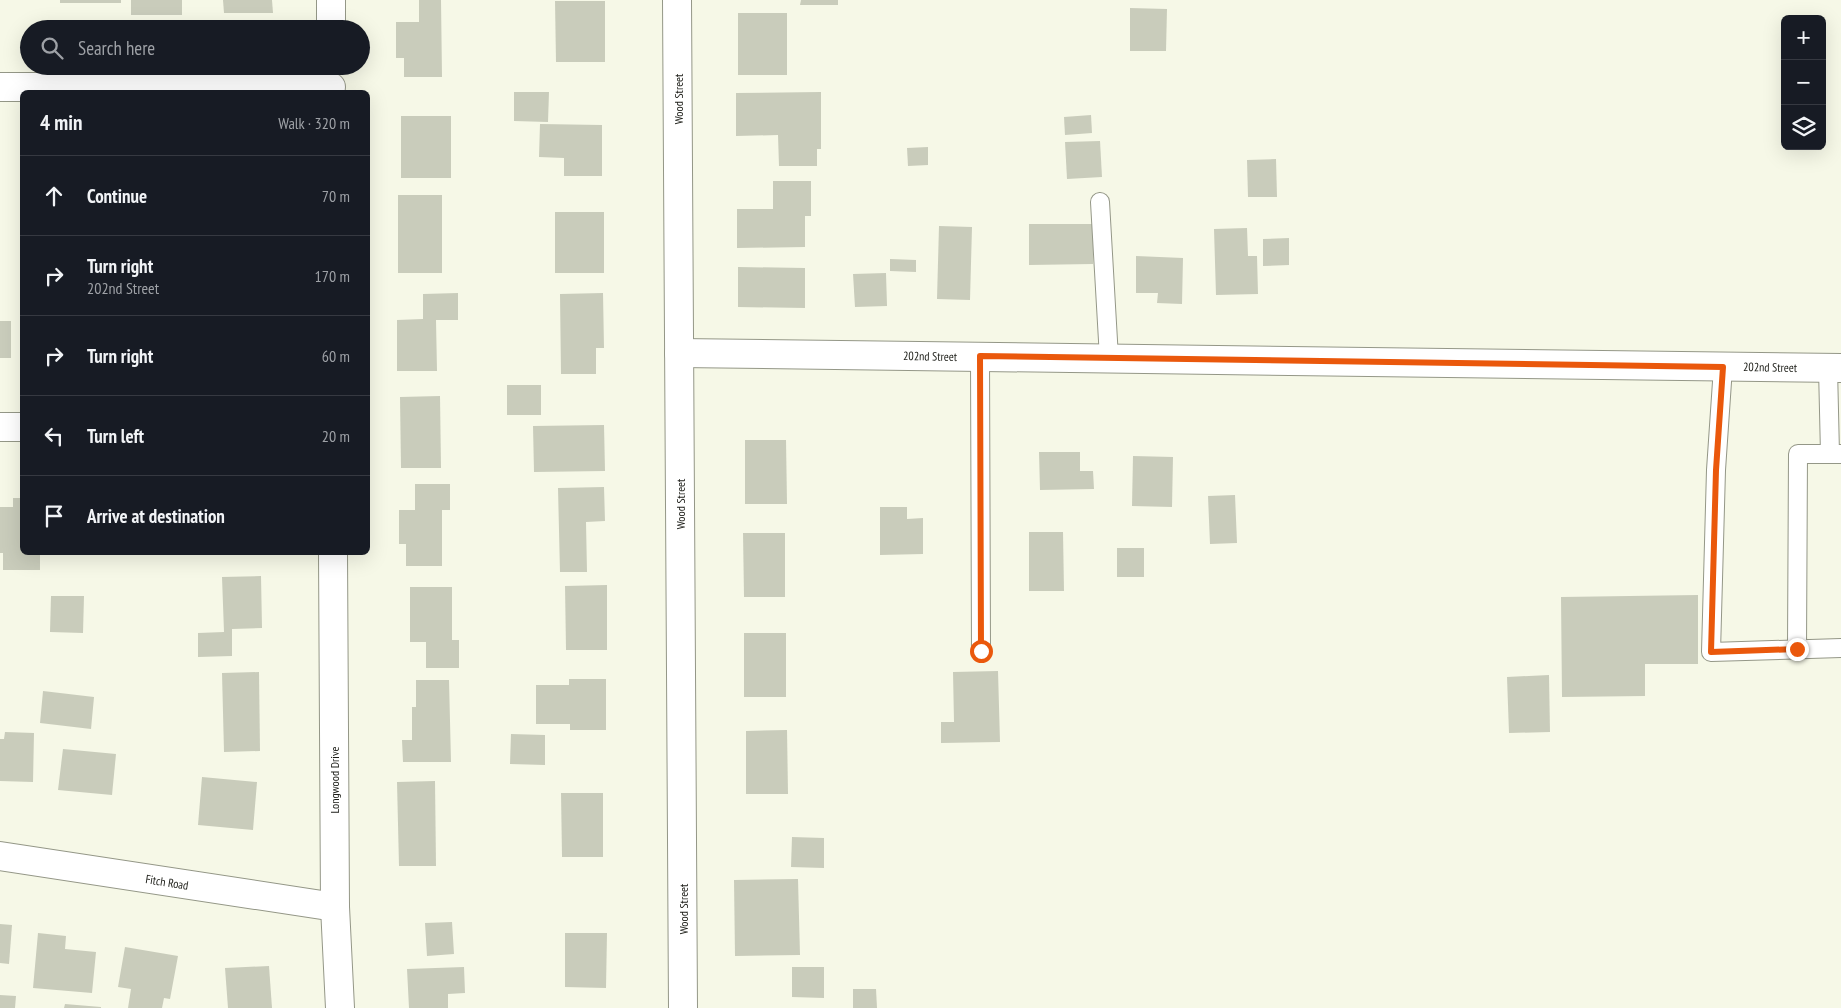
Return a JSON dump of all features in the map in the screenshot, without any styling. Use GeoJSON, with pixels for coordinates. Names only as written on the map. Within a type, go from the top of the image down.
{"type":"FeatureCollection","features":[{"type":"Feature","properties":{"kind":"street"},"geometry":{"type":"LineString","coordinates":[[331,0],[331,20]]}},
{"type":"Feature","properties":{"kind":"street","name":"Wood Street"},"geometry":{"type":"LineString","coordinates":[[677,0],[683,1008]]}},
{"type":"Feature","properties":{"kind":"street"},"geometry":{"type":"LineString","coordinates":[[0,87],[331,82]]}},
{"type":"Feature","properties":{"kind":"street","name":"202nd Street"},"geometry":{"type":"LineString","coordinates":[[679,352],[1835,368]]}},
{"type":"Feature","properties":{"kind":"street"},"geometry":{"type":"LineString","coordinates":[[0,428],[20,427]]}},
{"type":"Feature","properties":{"kind":"street","name":"Longwood Drive"},"geometry":{"type":"LineString","coordinates":[[333,555],[335,907],[340,1008]]}},
{"type":"Feature","properties":{"kind":"street","name":"Fitch Road"},"geometry":{"type":"LineString","coordinates":[[0,856],[335,907]]}},
{"type":"Feature","properties":{"kind":"lane"},"geometry":{"type":"LineString","coordinates":[[1100,202],[1109,358]]}},
{"type":"Feature","properties":{"kind":"lane"},"geometry":{"type":"LineString","coordinates":[[980,356],[981,651]]}},
{"type":"Feature","properties":{"kind":"lane"},"geometry":{"type":"LineString","coordinates":[[1723,367],[1716,470],[1711,652],[1841,648]]}},
{"type":"Feature","properties":{"kind":"lane"},"geometry":{"type":"LineString","coordinates":[[1797,649],[1798,454],[1836,454],[1835,368]]}},
{"type":"Feature","properties":{"kind":"building"},"geometry":{"type":"Polygon","coordinates":[[[60,0],[121,0],[121,3],[60,3],[60,0]]]}},
{"type":"Feature","properties":{"kind":"building"},"geometry":{"type":"Polygon","coordinates":[[[131,0],[182,0],[182,15],[131,15],[131,0]]]}},
{"type":"Feature","properties":{"kind":"building"},"geometry":{"type":"Polygon","coordinates":[[[223,0],[272,0],[273,13],[224,13],[223,0]]]}},
{"type":"Feature","properties":{"kind":"building"},"geometry":{"type":"Polygon","coordinates":[[[419,0],[441,0],[442,77],[404,77],[404,58],[396,58],[396,22],[419,22],[419,0]]]}},
{"type":"Feature","properties":{"kind":"building"},"geometry":{"type":"Polygon","coordinates":[[[801,0],[838,0],[838,5],[800,5],[801,0]]]}},
{"type":"Feature","properties":{"kind":"building"},"geometry":{"type":"Polygon","coordinates":[[[555,1],[605,1],[605,62],[556,62],[555,1]]]}},
{"type":"Feature","properties":{"kind":"building"},"geometry":{"type":"Polygon","coordinates":[[[1130,8],[1167,9],[1166,51],[1130,51],[1130,8]]]}},
{"type":"Feature","properties":{"kind":"building"},"geometry":{"type":"Polygon","coordinates":[[[738,13],[787,13],[787,75],[738,75],[738,13]]]}},
{"type":"Feature","properties":{"kind":"building"},"geometry":{"type":"Polygon","coordinates":[[[514,92],[549,92],[548,122],[514,121],[514,92]]]}},
{"type":"Feature","properties":{"kind":"building"},"geometry":{"type":"Polygon","coordinates":[[[821,92],[821,149],[817,149],[817,166],[779,166],[778,135],[736,136],[736,93],[821,92]]]}},
{"type":"Feature","properties":{"kind":"building"},"geometry":{"type":"Polygon","coordinates":[[[1091,115],[1092,133],[1065,135],[1064,117],[1091,115]]]}},
{"type":"Feature","properties":{"kind":"building"},"geometry":{"type":"Polygon","coordinates":[[[401,116],[451,116],[451,178],[401,178],[401,116]]]}},
{"type":"Feature","properties":{"kind":"building"},"geometry":{"type":"Polygon","coordinates":[[[540,124],[602,125],[602,176],[564,176],[564,158],[539,157],[540,124]]]}},
{"type":"Feature","properties":{"kind":"building"},"geometry":{"type":"Polygon","coordinates":[[[1100,141],[1102,177],[1067,179],[1065,142],[1100,141]]]}},
{"type":"Feature","properties":{"kind":"building"},"geometry":{"type":"Polygon","coordinates":[[[928,147],[928,165],[908,166],[907,148],[928,147]]]}},
{"type":"Feature","properties":{"kind":"building"},"geometry":{"type":"Polygon","coordinates":[[[1276,159],[1277,197],[1248,197],[1247,160],[1276,159]]]}},
{"type":"Feature","properties":{"kind":"building"},"geometry":{"type":"Polygon","coordinates":[[[773,181],[811,181],[811,216],[805,216],[805,247],[737,248],[737,209],[773,209],[773,181]]]}},
{"type":"Feature","properties":{"kind":"building"},"geometry":{"type":"Polygon","coordinates":[[[398,195],[442,195],[442,273],[398,273],[398,195]]]}},
{"type":"Feature","properties":{"kind":"building"},"geometry":{"type":"Polygon","coordinates":[[[555,212],[604,212],[604,273],[555,273],[555,212]]]}},
{"type":"Feature","properties":{"kind":"building"},"geometry":{"type":"Polygon","coordinates":[[[1029,224],[1093,224],[1093,264],[1029,265],[1029,224]]]}},
{"type":"Feature","properties":{"kind":"building"},"geometry":{"type":"Polygon","coordinates":[[[939,226],[972,227],[970,300],[937,299],[939,226]]]}},
{"type":"Feature","properties":{"kind":"building"},"geometry":{"type":"Polygon","coordinates":[[[1247,228],[1248,256],[1257,256],[1258,294],[1216,295],[1214,229],[1247,228]]]}},
{"type":"Feature","properties":{"kind":"building"},"geometry":{"type":"Polygon","coordinates":[[[1289,238],[1289,265],[1263,266],[1263,239],[1289,238]]]}},
{"type":"Feature","properties":{"kind":"building"},"geometry":{"type":"Polygon","coordinates":[[[1136,256],[1183,258],[1182,304],[1157,303],[1158,293],[1136,293],[1136,256]]]}},
{"type":"Feature","properties":{"kind":"building"},"geometry":{"type":"Polygon","coordinates":[[[890,259],[916,260],[916,272],[890,271],[890,259]]]}},
{"type":"Feature","properties":{"kind":"building"},"geometry":{"type":"Polygon","coordinates":[[[738,267],[805,268],[805,308],[738,307],[738,267]]]}},
{"type":"Feature","properties":{"kind":"building"},"geometry":{"type":"Polygon","coordinates":[[[886,273],[887,306],[855,307],[853,274],[886,273]]]}},
{"type":"Feature","properties":{"kind":"building"},"geometry":{"type":"Polygon","coordinates":[[[458,293],[458,320],[436,320],[437,371],[397,371],[397,320],[423,319],[423,294],[458,293]]]}},
{"type":"Feature","properties":{"kind":"building"},"geometry":{"type":"Polygon","coordinates":[[[603,293],[604,348],[596,348],[596,374],[561,374],[560,294],[603,293]]]}},
{"type":"Feature","properties":{"kind":"building"},"geometry":{"type":"Polygon","coordinates":[[[0,321],[11,321],[11,358],[0,358],[0,321]]]}},
{"type":"Feature","properties":{"kind":"building"},"geometry":{"type":"Polygon","coordinates":[[[507,385],[541,385],[541,415],[507,415],[507,385]]]}},
{"type":"Feature","properties":{"kind":"building"},"geometry":{"type":"Polygon","coordinates":[[[440,396],[441,468],[401,468],[400,397],[440,396]]]}},
{"type":"Feature","properties":{"kind":"building"},"geometry":{"type":"Polygon","coordinates":[[[604,425],[605,471],[534,472],[533,426],[604,425]]]}},
{"type":"Feature","properties":{"kind":"building"},"geometry":{"type":"Polygon","coordinates":[[[745,440],[786,440],[787,504],[745,504],[745,440]]]}},
{"type":"Feature","properties":{"kind":"building"},"geometry":{"type":"Polygon","coordinates":[[[1039,452],[1080,452],[1080,471],[1093,471],[1094,489],[1040,490],[1039,452]]]}},
{"type":"Feature","properties":{"kind":"building"},"geometry":{"type":"Polygon","coordinates":[[[1133,456],[1173,457],[1172,507],[1132,506],[1133,456]]]}},
{"type":"Feature","properties":{"kind":"building"},"geometry":{"type":"Polygon","coordinates":[[[415,484],[450,484],[450,510],[442,510],[442,566],[406,566],[406,544],[399,544],[399,510],[415,510],[415,484]]]}},
{"type":"Feature","properties":{"kind":"building"},"geometry":{"type":"Polygon","coordinates":[[[604,487],[605,521],[586,522],[587,572],[560,572],[558,488],[604,487]]]}},
{"type":"Feature","properties":{"kind":"building"},"geometry":{"type":"Polygon","coordinates":[[[1235,495],[1237,543],[1210,544],[1208,496],[1235,495]]]}},
{"type":"Feature","properties":{"kind":"building"},"geometry":{"type":"Polygon","coordinates":[[[13,498],[20,498],[20,555],[40,555],[40,570],[3,570],[3,553],[0,553],[0,507],[13,507],[13,498]]]}},
{"type":"Feature","properties":{"kind":"building"},"geometry":{"type":"Polygon","coordinates":[[[880,507],[907,507],[907,519],[923,518],[923,554],[880,555],[880,507]]]}},
{"type":"Feature","properties":{"kind":"building"},"geometry":{"type":"Polygon","coordinates":[[[1029,532],[1063,532],[1064,591],[1029,591],[1029,532]]]}},
{"type":"Feature","properties":{"kind":"building"},"geometry":{"type":"Polygon","coordinates":[[[743,533],[785,533],[785,597],[744,597],[743,533]]]}},
{"type":"Feature","properties":{"kind":"building"},"geometry":{"type":"Polygon","coordinates":[[[1117,548],[1144,548],[1144,577],[1117,577],[1117,548]]]}},
{"type":"Feature","properties":{"kind":"building"},"geometry":{"type":"Polygon","coordinates":[[[261,576],[262,628],[232,629],[232,656],[198,657],[198,633],[224,632],[222,577],[261,576]]]}},
{"type":"Feature","properties":{"kind":"building"},"geometry":{"type":"Polygon","coordinates":[[[607,585],[607,650],[566,650],[565,586],[607,585]]]}},
{"type":"Feature","properties":{"kind":"building"},"geometry":{"type":"Polygon","coordinates":[[[410,587],[452,587],[452,640],[459,640],[459,668],[426,668],[426,642],[410,642],[410,587]]]}},
{"type":"Feature","properties":{"kind":"building"},"geometry":{"type":"Polygon","coordinates":[[[1698,595],[1698,664],[1645,664],[1645,696],[1562,697],[1561,597],[1698,595]]]}},
{"type":"Feature","properties":{"kind":"building"},"geometry":{"type":"Polygon","coordinates":[[[51,596],[84,596],[83,633],[50,632],[51,596]]]}},
{"type":"Feature","properties":{"kind":"building"},"geometry":{"type":"Polygon","coordinates":[[[744,633],[786,633],[786,697],[744,697],[744,633]]]}},
{"type":"Feature","properties":{"kind":"building"},"geometry":{"type":"Polygon","coordinates":[[[998,671],[1000,742],[941,743],[941,722],[954,722],[953,672],[998,671]]]}},
{"type":"Feature","properties":{"kind":"building"},"geometry":{"type":"Polygon","coordinates":[[[259,672],[260,751],[224,752],[222,673],[259,672]]]}},
{"type":"Feature","properties":{"kind":"building"},"geometry":{"type":"Polygon","coordinates":[[[1549,675],[1550,732],[1509,733],[1507,677],[1549,675]]]}},
{"type":"Feature","properties":{"kind":"building"},"geometry":{"type":"Polygon","coordinates":[[[569,679],[606,679],[606,730],[570,730],[570,724],[536,724],[536,685],[569,685],[569,679]]]}},
{"type":"Feature","properties":{"kind":"building"},"geometry":{"type":"Polygon","coordinates":[[[416,680],[449,680],[451,762],[403,762],[402,740],[412,740],[412,707],[416,707],[416,680]]]}},
{"type":"Feature","properties":{"kind":"building"},"geometry":{"type":"Polygon","coordinates":[[[43,691],[94,697],[91,729],[40,723],[43,691]]]}},
{"type":"Feature","properties":{"kind":"building"},"geometry":{"type":"Polygon","coordinates":[[[787,730],[788,794],[746,794],[746,731],[787,730]]]}},
{"type":"Feature","properties":{"kind":"building"},"geometry":{"type":"Polygon","coordinates":[[[5,732],[34,733],[33,782],[0,781],[0,739],[4,739],[5,732]]]}},
{"type":"Feature","properties":{"kind":"building"},"geometry":{"type":"Polygon","coordinates":[[[511,734],[545,735],[545,765],[510,764],[511,734]]]}},
{"type":"Feature","properties":{"kind":"building"},"geometry":{"type":"Polygon","coordinates":[[[63,749],[116,754],[112,795],[58,790],[63,749]]]}},
{"type":"Feature","properties":{"kind":"building"},"geometry":{"type":"Polygon","coordinates":[[[202,777],[257,782],[253,830],[198,825],[202,777]]]}},
{"type":"Feature","properties":{"kind":"building"},"geometry":{"type":"Polygon","coordinates":[[[435,781],[436,866],[399,866],[397,782],[435,781]]]}},
{"type":"Feature","properties":{"kind":"building"},"geometry":{"type":"Polygon","coordinates":[[[561,793],[603,793],[603,857],[562,857],[561,793]]]}},
{"type":"Feature","properties":{"kind":"building"},"geometry":{"type":"Polygon","coordinates":[[[792,837],[824,838],[824,868],[791,867],[792,837]]]}},
{"type":"Feature","properties":{"kind":"building"},"geometry":{"type":"Polygon","coordinates":[[[798,879],[800,955],[735,956],[734,880],[798,879]]]}},
{"type":"Feature","properties":{"kind":"building"},"geometry":{"type":"Polygon","coordinates":[[[452,922],[454,954],[427,956],[425,923],[452,922]]]}},
{"type":"Feature","properties":{"kind":"building"},"geometry":{"type":"Polygon","coordinates":[[[0,924],[12,925],[9,964],[0,963],[0,924]]]}},
{"type":"Feature","properties":{"kind":"building"},"geometry":{"type":"Polygon","coordinates":[[[38,933],[66,936],[65,949],[96,952],[92,993],[33,988],[38,933]]]}},
{"type":"Feature","properties":{"kind":"building"},"geometry":{"type":"Polygon","coordinates":[[[565,933],[607,933],[606,988],[565,987],[565,933]]]}},
{"type":"Feature","properties":{"kind":"building"},"geometry":{"type":"Polygon","coordinates":[[[125,947],[178,956],[170,999],[164,998],[162,1008],[128,1008],[131,989],[118,987],[125,947]]]}},
{"type":"Feature","properties":{"kind":"building"},"geometry":{"type":"Polygon","coordinates":[[[269,966],[272,1008],[228,1008],[225,968],[269,966]]]}},
{"type":"Feature","properties":{"kind":"building"},"geometry":{"type":"Polygon","coordinates":[[[464,967],[465,993],[448,994],[448,1008],[409,1008],[407,969],[464,967]]]}},
{"type":"Feature","properties":{"kind":"building"},"geometry":{"type":"Polygon","coordinates":[[[792,967],[824,967],[824,998],[792,997],[792,967]]]}},
{"type":"Feature","properties":{"kind":"building"},"geometry":{"type":"Polygon","coordinates":[[[853,989],[876,989],[877,1008],[853,1008],[853,989]]]}},
{"type":"Feature","properties":{"kind":"building"},"geometry":{"type":"Polygon","coordinates":[[[0,995],[16,996],[15,1008],[0,1008],[0,995]]]}},
{"type":"Feature","properties":{"kind":"building"},"geometry":{"type":"Polygon","coordinates":[[[65,1004],[101,1007],[101,1008],[64,1008],[65,1004]]]}},
{"type":"Feature","properties":{"kind":"route"},"geometry":{"type":"LineString","coordinates":[[981,651],[980,356],[1723,367],[1716,470],[1711,652],[1797,649]]}}]}
